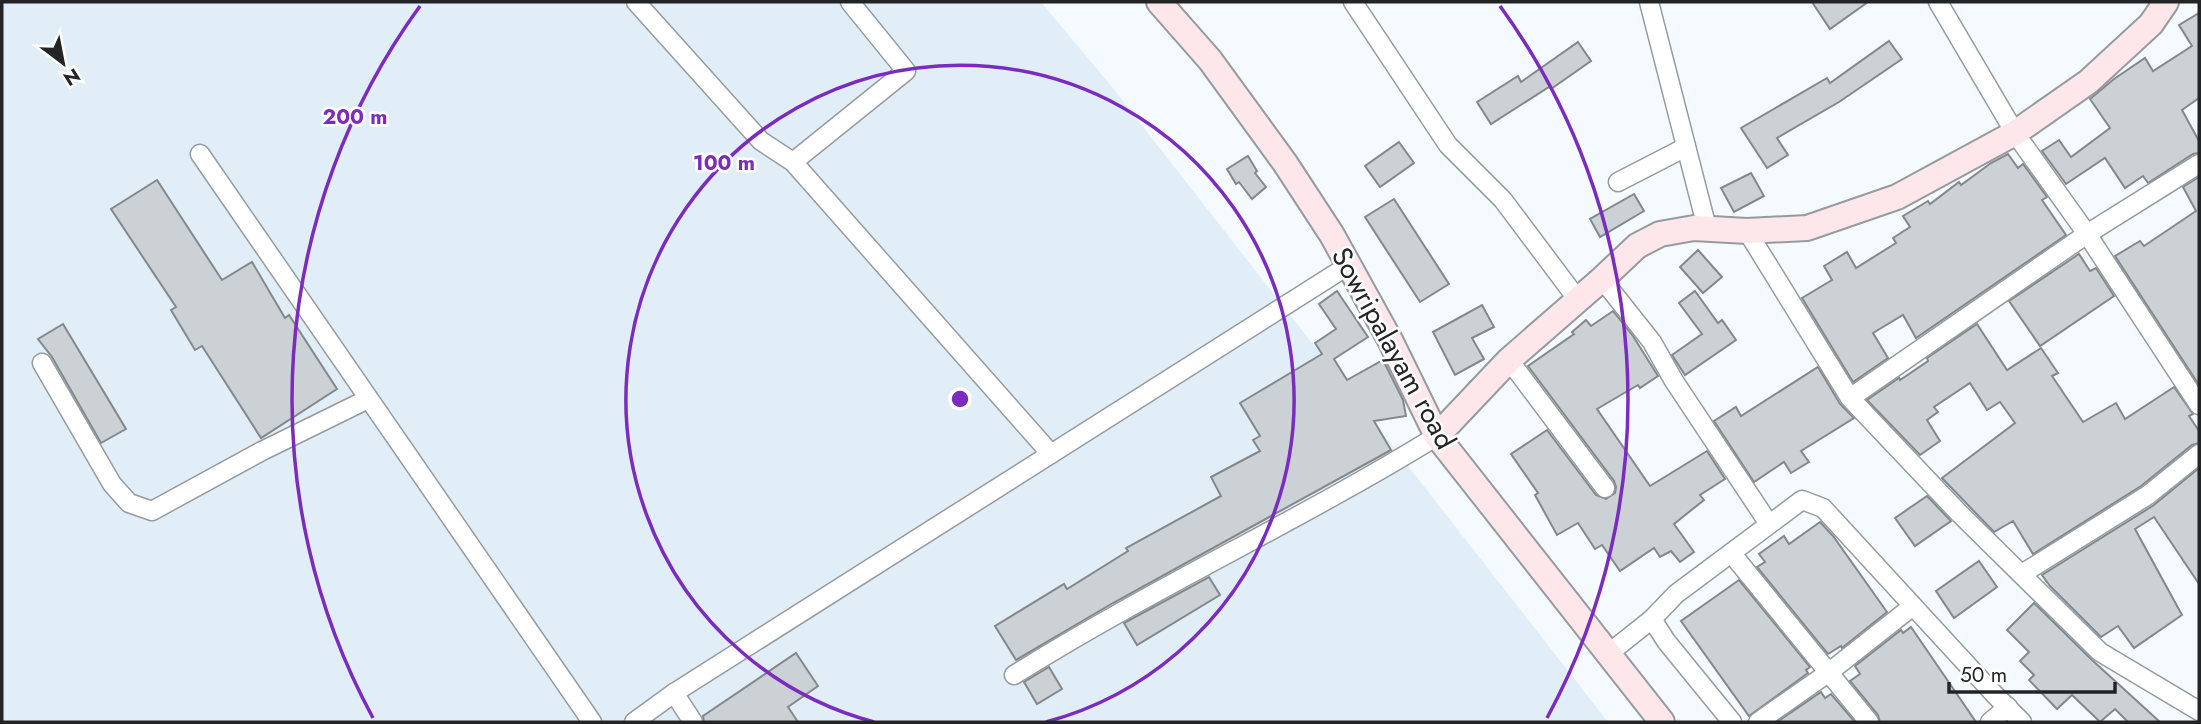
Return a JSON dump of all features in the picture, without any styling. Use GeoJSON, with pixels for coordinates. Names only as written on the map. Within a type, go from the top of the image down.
{"type":"FeatureCollection","features":[{"type":"Feature","properties":{"kind":"street"},"geometry":{"type":"LineString","coordinates":[[636,2],[761,141],[793,162],[1051,454]]}},
{"type":"Feature","properties":{"kind":"street"},"geometry":{"type":"LineString","coordinates":[[793,162],[906,71],[850,2]]}},
{"type":"Feature","properties":{"kind":"street","name":"Sowripalayam road"},"geometry":{"type":"LineString","coordinates":[[1159,2],[1210,60],[1332,235],[1390,340],[1437,436],[1662,722]]}},
{"type":"Feature","properties":{"kind":"street"},"geometry":{"type":"LineString","coordinates":[[1353,2],[1448,145],[1503,200],[1578,300]]}},
{"type":"Feature","properties":{"kind":"street"},"geometry":{"type":"LineString","coordinates":[[1649,2],[1707,228]]}},
{"type":"Feature","properties":{"kind":"street"},"geometry":{"type":"LineString","coordinates":[[1938,2],[2015,133],[2087,234],[2199,405]]}},
{"type":"Feature","properties":{"kind":"street"},"geometry":{"type":"LineString","coordinates":[[1014,675],[1076,637],[1384,469],[1437,436],[1509,360],[1637,246],[1660,234],[1694,228],[1747,231],[1807,228],[1897,197],[2015,133],[2088,82],[2151,24],[2166,2]]}},
{"type":"Feature","properties":{"kind":"street"},"geometry":{"type":"LineString","coordinates":[[1618,182],[1686,147]]}},
{"type":"Feature","properties":{"kind":"street"},"geometry":{"type":"LineString","coordinates":[[200,154],[592,722]]}},
{"type":"Feature","properties":{"kind":"street"},"geometry":{"type":"LineString","coordinates":[[1850,398],[2087,234],[2199,164]]}},
{"type":"Feature","properties":{"kind":"street"},"geometry":{"type":"LineString","coordinates":[[1747,231],[1850,398],[1957,511],[2100,652],[2199,711]]}},
{"type":"Feature","properties":{"kind":"street"},"geometry":{"type":"LineString","coordinates":[[634,722],[674,693],[1349,265]]}},
{"type":"Feature","properties":{"kind":"street"},"geometry":{"type":"LineString","coordinates":[[1602,279],[1652,342],[1769,524]]}},
{"type":"Feature","properties":{"kind":"street"},"geometry":{"type":"LineString","coordinates":[[1509,360],[1605,488]]}},
{"type":"Feature","properties":{"kind":"street"},"geometry":{"type":"LineString","coordinates":[[42,363],[112,484],[129,503],[152,511],[262,451],[368,399]]}},
{"type":"Feature","properties":{"kind":"street"},"geometry":{"type":"LineString","coordinates":[[2022,574],[2148,495],[2199,454]]}},
{"type":"Feature","properties":{"kind":"street"},"geometry":{"type":"LineString","coordinates":[[1608,654],[1652,619],[1676,594],[1802,500],[1823,508],[2022,722]]}},
{"type":"Feature","properties":{"kind":"street"},"geometry":{"type":"LineString","coordinates":[[1732,554],[1869,722]]}},
{"type":"Feature","properties":{"kind":"street"},"geometry":{"type":"LineString","coordinates":[[1758,722],[1828,673],[1913,606]]}},
{"type":"Feature","properties":{"kind":"street"},"geometry":{"type":"LineString","coordinates":[[1652,619],[1732,722]]}},
{"type":"Feature","properties":{"kind":"street"},"geometry":{"type":"LineString","coordinates":[[674,693],[693,722]]}},
{"type":"Feature","properties":{"kind":"street"},"geometry":{"type":"LineString","coordinates":[[1990,722],[2008,707]]}},
{"type":"Feature","properties":{"kind":"shaded area"},"geometry":{"type":"Polygon","coordinates":[[[2,2],[1041,2],[1112,87],[1608,722],[2,722],[2,2]]]}},
{"type":"Feature","properties":{"kind":"building"},"geometry":{"type":"Polygon","coordinates":[[[1812,2],[1868,2],[1830,29],[1812,2]]]}},
{"type":"Feature","properties":{"kind":"building"},"geometry":{"type":"Polygon","coordinates":[[[2199,13],[2199,98],[2182,110],[2199,141],[2199,153],[2193,154],[2148,183],[2143,176],[2125,188],[2105,158],[2066,184],[2042,151],[2059,140],[2071,157],[2110,128],[2090,99],[2145,58],[2153,71],[2192,46],[2179,25],[2199,13]]]}},
{"type":"Feature","properties":{"kind":"building"},"geometry":{"type":"Polygon","coordinates":[[[1889,41],[1902,59],[1839,102],[1777,138],[1788,155],[1767,168],[1741,128],[1827,78],[1830,83],[1889,41]]]}},
{"type":"Feature","properties":{"kind":"building"},"geometry":{"type":"Polygon","coordinates":[[[1578,42],[1591,61],[1551,89],[1549,87],[1491,124],[1477,102],[1518,76],[1521,82],[1578,42]]]}},
{"type":"Feature","properties":{"kind":"building"},"geometry":{"type":"Polygon","coordinates":[[[1399,142],[1414,163],[1380,187],[1365,166],[1399,142]]]}},
{"type":"Feature","properties":{"kind":"building"},"geometry":{"type":"Polygon","coordinates":[[[2008,154],[2018,168],[2023,164],[2047,197],[2042,200],[2066,235],[1916,338],[1903,315],[1873,333],[1888,358],[1853,382],[1802,298],[1832,280],[1824,266],[1847,252],[1856,268],[1896,243],[1893,238],[1910,227],[1903,216],[1928,201],[1930,204],[1959,182],[1961,185],[2008,154]]]}},
{"type":"Feature","properties":{"kind":"building"},"geometry":{"type":"Polygon","coordinates":[[[1248,156],[1257,171],[1255,173],[1266,187],[1252,199],[1239,182],[1236,184],[1227,169],[1248,156]]]}},
{"type":"Feature","properties":{"kind":"building"},"geometry":{"type":"Polygon","coordinates":[[[1751,173],[1764,196],[1734,212],[1721,188],[1751,173]]]}},
{"type":"Feature","properties":{"kind":"building"},"geometry":{"type":"Polygon","coordinates":[[[2199,177],[2199,385],[2115,256],[2140,241],[2144,246],[2196,211],[2183,187],[2199,177]]]}},
{"type":"Feature","properties":{"kind":"building"},"geometry":{"type":"Polygon","coordinates":[[[157,180],[222,280],[252,262],[285,318],[289,315],[337,389],[261,438],[202,346],[195,350],[171,310],[176,307],[111,209],[157,180]]]}},
{"type":"Feature","properties":{"kind":"building"},"geometry":{"type":"Polygon","coordinates":[[[1634,194],[1644,211],[1600,237],[1590,219],[1634,194]]]}},
{"type":"Feature","properties":{"kind":"building"},"geometry":{"type":"Polygon","coordinates":[[[1394,199],[1449,284],[1420,302],[1365,217],[1394,199]]]}},
{"type":"Feature","properties":{"kind":"building"},"geometry":{"type":"Polygon","coordinates":[[[1698,250],[1722,277],[1703,293],[1680,267],[1698,250]]]}},
{"type":"Feature","properties":{"kind":"building"},"geometry":{"type":"Polygon","coordinates":[[[2079,254],[2090,271],[2096,268],[2114,296],[2040,346],[2009,301],[2079,254]]]}},
{"type":"Feature","properties":{"kind":"building"},"geometry":{"type":"Polygon","coordinates":[[[1337,291],[1368,337],[1334,359],[1347,380],[1383,360],[1403,400],[1406,416],[1374,421],[1391,450],[1113,603],[1016,660],[995,626],[1064,584],[1067,589],[1128,551],[1126,548],[1221,496],[1211,477],[1260,451],[1253,440],[1260,436],[1240,403],[1322,354],[1315,343],[1336,329],[1319,304],[1337,291]]]}},
{"type":"Feature","properties":{"kind":"building"},"geometry":{"type":"Polygon","coordinates":[[[1695,291],[1718,323],[1722,320],[1736,340],[1685,375],[1672,355],[1702,334],[1679,303],[1695,291]]]}},
{"type":"Feature","properties":{"kind":"building"},"geometry":{"type":"Polygon","coordinates":[[[1482,305],[1494,327],[1472,338],[1484,359],[1455,375],[1433,332],[1482,305]]]}},
{"type":"Feature","properties":{"kind":"building"},"geometry":{"type":"Polygon","coordinates":[[[1613,311],[1633,336],[1658,376],[1597,409],[1650,486],[1707,451],[1725,479],[1700,495],[1704,500],[1674,524],[1694,552],[1680,562],[1671,551],[1660,557],[1654,548],[1620,571],[1602,545],[1595,549],[1578,523],[1557,535],[1535,495],[1538,493],[1511,454],[1547,430],[1596,495],[1606,499],[1615,493],[1614,481],[1528,366],[1574,334],[1572,332],[1586,320],[1591,326],[1613,311]]]}},
{"type":"Feature","properties":{"kind":"building"},"geometry":{"type":"Polygon","coordinates":[[[63,324],[126,429],[101,443],[52,357],[38,339],[63,324]]]}},
{"type":"Feature","properties":{"kind":"building"},"geometry":{"type":"Polygon","coordinates":[[[1977,324],[2007,370],[2041,348],[2058,373],[2052,376],[2083,422],[2116,403],[2125,419],[2174,387],[2193,414],[2189,416],[2199,431],[2199,443],[2192,445],[2141,486],[2033,554],[2013,521],[1994,532],[1942,478],[2015,423],[2000,402],[1987,410],[1970,383],[1934,407],[1938,412],[1927,420],[1940,441],[1920,455],[1867,400],[1928,361],[1927,358],[1977,324]]]}},
{"type":"Feature","properties":{"kind":"building"},"geometry":{"type":"Polygon","coordinates":[[[1818,367],[1840,404],[1854,418],[1801,451],[1809,462],[1791,473],[1784,462],[1754,482],[1714,421],[1736,407],[1741,416],[1818,367]]]}},
{"type":"Feature","properties":{"kind":"building"},"geometry":{"type":"Polygon","coordinates":[[[2199,468],[2199,584],[2154,517],[2135,529],[2182,615],[2134,648],[2118,626],[2101,637],[2042,575],[2154,505],[2199,468]]]}},
{"type":"Feature","properties":{"kind":"building"},"geometry":{"type":"Polygon","coordinates":[[[1927,496],[1951,521],[1915,546],[1895,518],[1927,496]]]}},
{"type":"Feature","properties":{"kind":"building"},"geometry":{"type":"Polygon","coordinates":[[[1820,522],[1887,612],[1842,648],[1841,646],[1828,654],[1757,567],[1765,562],[1759,554],[1784,536],[1789,544],[1820,522]]]}},
{"type":"Feature","properties":{"kind":"building"},"geometry":{"type":"Polygon","coordinates":[[[1979,561],[1997,587],[1954,618],[1936,591],[1979,561]]]}},
{"type":"Feature","properties":{"kind":"building"},"geometry":{"type":"Polygon","coordinates":[[[1209,577],[1220,595],[1137,645],[1124,623],[1209,577]]]}},
{"type":"Feature","properties":{"kind":"building"},"geometry":{"type":"Polygon","coordinates":[[[1739,580],[1810,667],[1806,670],[1808,673],[1749,716],[1681,621],[1739,580]]]}},
{"type":"Feature","properties":{"kind":"building"},"geometry":{"type":"Polygon","coordinates":[[[2034,603],[2160,722],[2128,722],[2115,709],[2100,722],[2072,695],[2057,709],[2029,680],[2034,675],[2020,661],[2029,652],[2007,630],[2034,603]]]}},
{"type":"Feature","properties":{"kind":"building"},"geometry":{"type":"Polygon","coordinates":[[[1911,627],[1976,722],[1880,722],[1878,715],[1850,681],[1860,674],[1855,666],[1901,630],[1903,633],[1911,627]]]}},
{"type":"Feature","properties":{"kind":"building"},"geometry":{"type":"Polygon","coordinates":[[[796,653],[818,686],[788,707],[798,722],[704,722],[703,716],[796,653]]]}},
{"type":"Feature","properties":{"kind":"building"},"geometry":{"type":"Polygon","coordinates":[[[1049,667],[1062,689],[1037,704],[1024,682],[1049,667]]]}},
{"type":"Feature","properties":{"kind":"building"},"geometry":{"type":"Polygon","coordinates":[[[1821,692],[1825,698],[1831,694],[1855,722],[1777,722],[1821,692]]]}}]}
